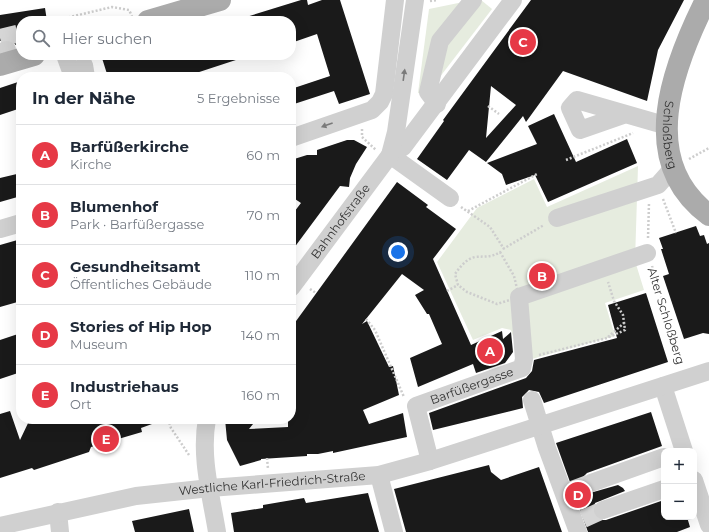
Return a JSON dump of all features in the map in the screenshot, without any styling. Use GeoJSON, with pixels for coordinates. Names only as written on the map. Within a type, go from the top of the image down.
{"type":"FeatureCollection","features":[{"type":"Feature","properties":{"kind":"main road"},"geometry":{"type":"LineString","coordinates":[[165,16],[220,0]]}},
{"type":"Feature","properties":{"kind":"main road","name":"Schloßberg"},"geometry":{"type":"LineString","coordinates":[[706,0],[688,34],[662,125],[673,168],[686,192],[709,215]]}},
{"type":"Feature","properties":{"kind":"main road"},"geometry":{"type":"LineString","coordinates":[[2,55],[16,55]]}},
{"type":"Feature","properties":{"kind":"street"},"geometry":{"type":"LineString","coordinates":[[296,136],[362,112],[372,110],[380,102],[384,94],[395,0]]}},
{"type":"Feature","properties":{"kind":"street","name":"Bahnhofstraße"},"geometry":{"type":"LineString","coordinates":[[390,155],[399,113],[415,0]]}},
{"type":"Feature","properties":{"kind":"street"},"geometry":{"type":"LineString","coordinates":[[436,104],[428,92],[440,41],[473,0]]}},
{"type":"Feature","properties":{"kind":"street","name":"Bahnhofstraße"},"geometry":{"type":"LineString","coordinates":[[296,281],[390,155],[402,147],[436,104],[513,0]]}},
{"type":"Feature","properties":{"kind":"street"},"geometry":{"type":"LineString","coordinates":[[69,60],[80,72]]}},
{"type":"Feature","properties":{"kind":"street"},"geometry":{"type":"LineString","coordinates":[[384,94],[399,113]]}},
{"type":"Feature","properties":{"kind":"street"},"geometry":{"type":"LineString","coordinates":[[626,114],[662,125]]}},
{"type":"Feature","properties":{"kind":"street"},"geometry":{"type":"LineString","coordinates":[[390,155],[455,202]]}},
{"type":"Feature","properties":{"kind":"street"},"geometry":{"type":"LineString","coordinates":[[557,218],[658,185],[673,168]]}},
{"type":"Feature","properties":{"kind":"street"},"geometry":{"type":"LineString","coordinates":[[0,229],[16,224]]}},
{"type":"Feature","properties":{"kind":"street"},"geometry":{"type":"LineString","coordinates":[[519,297],[603,268],[648,246]]}},
{"type":"Feature","properties":{"kind":"street","name":"Barfüßergasse"},"geometry":{"type":"LineString","coordinates":[[430,461],[416,406],[522,368],[524,358],[519,297]]}},
{"type":"Feature","properties":{"kind":"street","name":"Westliche Karl-Friedrich-Straße"},"geometry":{"type":"LineString","coordinates":[[0,526],[136,496],[210,488],[379,475],[430,461],[709,371]]}},
{"type":"Feature","properties":{"kind":"street"},"geometry":{"type":"LineString","coordinates":[[663,386],[682,448]]}},
{"type":"Feature","properties":{"kind":"street"},"geometry":{"type":"LineString","coordinates":[[532,400],[541,426],[546,448],[568,491],[578,524]]}},
{"type":"Feature","properties":{"kind":"street"},"geometry":{"type":"LineString","coordinates":[[202,424],[205,454],[217,532]]}},
{"type":"Feature","properties":{"kind":"street"},"geometry":{"type":"LineString","coordinates":[[591,483],[661,458]]}},
{"type":"Feature","properties":{"kind":"street"},"geometry":{"type":"LineString","coordinates":[[379,475],[394,532]]}},
{"type":"Feature","properties":{"kind":"street"},"geometry":{"type":"LineString","coordinates":[[695,484],[709,525]]}},
{"type":"Feature","properties":{"kind":"street"},"geometry":{"type":"LineString","coordinates":[[603,510],[661,490]]}},
{"type":"Feature","properties":{"kind":"street"},"geometry":{"type":"LineString","coordinates":[[58,512],[60,532]]}},
{"type":"Feature","properties":{"kind":"street"},"geometry":{"type":"LineString","coordinates":[[703,532],[709,530]]}},
{"type":"Feature","properties":{"kind":"path"},"geometry":{"type":"LineString","coordinates":[[74,16],[112,7],[129,10],[131,16]]}},
{"type":"Feature","properties":{"kind":"path"},"geometry":{"type":"LineString","coordinates":[[488,106],[499,114]]}},
{"type":"Feature","properties":{"kind":"path"},"geometry":{"type":"LineString","coordinates":[[566,160],[662,125]]}},
{"type":"Feature","properties":{"kind":"path"},"geometry":{"type":"LineString","coordinates":[[362,137],[370,145]]}},
{"type":"Feature","properties":{"kind":"path"},"geometry":{"type":"LineString","coordinates":[[696,155],[709,148]]}},
{"type":"Feature","properties":{"kind":"path"},"geometry":{"type":"LineString","coordinates":[[468,211],[537,174]]}},
{"type":"Feature","properties":{"kind":"path"},"geometry":{"type":"LineString","coordinates":[[658,185],[676,233]]}},
{"type":"Feature","properties":{"kind":"path"},"geometry":{"type":"LineString","coordinates":[[455,202],[490,226],[504,249]]}},
{"type":"Feature","properties":{"kind":"path","name":"Alter Schloßberg"},"geometry":{"type":"LineString","coordinates":[[649,206],[648,246],[685,379]]}},
{"type":"Feature","properties":{"kind":"path"},"geometry":{"type":"LineString","coordinates":[[500,252],[514,276],[519,297],[497,304],[467,292],[458,285],[455,274],[462,265],[474,257],[488,257],[500,252],[540,227]]}},
{"type":"Feature","properties":{"kind":"path"},"geometry":{"type":"LineString","coordinates":[[524,358],[607,338],[625,330],[623,315],[614,301],[603,268]]}},
{"type":"Feature","properties":{"kind":"path"},"geometry":{"type":"LineString","coordinates":[[447,291],[458,285]]}},
{"type":"Feature","properties":{"kind":"path"},"geometry":{"type":"LineString","coordinates":[[366,319],[375,330],[398,380]]}},
{"type":"Feature","properties":{"kind":"path"},"geometry":{"type":"LineString","coordinates":[[607,338],[625,323]]}},
{"type":"Feature","properties":{"kind":"shaded area"},"geometry":{"type":"Polygon","coordinates":[[[473,0],[481,0],[492,9],[426,95],[418,93],[429,9],[473,0]]]}},
{"type":"Feature","properties":{"kind":"shaded area"},"geometry":{"type":"Polygon","coordinates":[[[638,166],[635,261],[644,290],[605,303],[615,336],[521,362],[511,330],[502,328],[473,340],[437,262],[477,208],[534,179],[547,207],[638,166]]]}},
{"type":"Feature","properties":{"kind":"building"},"geometry":{"type":"Polygon","coordinates":[[[301,0],[307,0],[308,5],[322,0],[340,0],[370,94],[339,104],[334,91],[296,103],[296,87],[330,76],[317,34],[296,41],[296,16],[249,16],[301,0]]]}},
{"type":"Feature","properties":{"kind":"building"},"geometry":{"type":"Polygon","coordinates":[[[531,0],[684,0],[658,50],[647,101],[563,71],[526,122],[523,116],[486,162],[469,150],[447,180],[417,159],[444,121],[443,120],[531,0]],[[491,86],[486,138],[516,105],[491,86]]]}},
{"type":"Feature","properties":{"kind":"building"},"geometry":{"type":"Polygon","coordinates":[[[45,8],[46,16],[16,16],[16,45],[9,40],[0,41],[0,15],[45,8]]]}},
{"type":"Feature","properties":{"kind":"building"},"geometry":{"type":"Polygon","coordinates":[[[103,60],[236,60],[199,72],[106,72],[103,60]]]}},
{"type":"Feature","properties":{"kind":"building"},"geometry":{"type":"Polygon","coordinates":[[[16,83],[16,110],[0,115],[0,88],[16,83]]]}},
{"type":"Feature","properties":{"kind":"building"},"geometry":{"type":"Polygon","coordinates":[[[554,114],[576,162],[627,139],[637,163],[548,202],[535,175],[506,185],[502,174],[487,163],[537,144],[528,126],[554,114]]]}},
{"type":"Feature","properties":{"kind":"building"},"geometry":{"type":"Polygon","coordinates":[[[347,140],[354,140],[367,147],[356,164],[350,178],[349,187],[340,186],[296,245],[296,210],[301,203],[296,200],[296,158],[307,155],[317,155],[317,150],[347,140]]]}},
{"type":"Feature","properties":{"kind":"building"},"geometry":{"type":"Polygon","coordinates":[[[16,174],[16,197],[0,202],[0,178],[16,174]]]}},
{"type":"Feature","properties":{"kind":"building"},"geometry":{"type":"Polygon","coordinates":[[[397,182],[428,205],[426,207],[456,229],[433,259],[471,345],[502,331],[503,339],[511,332],[513,352],[505,363],[476,373],[473,364],[418,387],[410,358],[442,344],[429,314],[427,314],[415,295],[424,290],[402,274],[362,324],[367,321],[389,367],[393,366],[399,395],[363,410],[369,424],[403,413],[407,437],[333,453],[333,451],[318,454],[307,454],[307,456],[261,459],[240,466],[227,440],[225,424],[253,424],[249,429],[288,427],[288,424],[296,424],[296,321],[397,182]]]}},
{"type":"Feature","properties":{"kind":"building"},"geometry":{"type":"Polygon","coordinates":[[[696,226],[700,236],[704,235],[707,244],[709,243],[709,334],[703,333],[684,339],[663,276],[669,274],[659,238],[696,226]]]}},
{"type":"Feature","properties":{"kind":"building"},"geometry":{"type":"Polygon","coordinates":[[[16,240],[16,302],[0,307],[0,245],[16,240]]]}},
{"type":"Feature","properties":{"kind":"building"},"geometry":{"type":"Polygon","coordinates":[[[646,293],[668,362],[544,403],[539,392],[529,390],[522,397],[523,408],[433,430],[429,413],[526,378],[532,371],[534,360],[617,338],[608,305],[646,293]]]}},
{"type":"Feature","properties":{"kind":"building"},"geometry":{"type":"Polygon","coordinates":[[[16,335],[16,374],[0,379],[0,340],[16,335]]]}},
{"type":"Feature","properties":{"kind":"building"},"geometry":{"type":"Polygon","coordinates":[[[10,411],[20,440],[28,424],[152,424],[141,428],[142,432],[91,447],[89,452],[34,470],[32,468],[0,478],[0,414],[10,411]]]}},
{"type":"Feature","properties":{"kind":"building"},"geometry":{"type":"Polygon","coordinates":[[[651,412],[662,446],[587,473],[583,477],[581,486],[584,491],[590,493],[618,485],[625,491],[595,503],[593,513],[596,518],[601,520],[606,520],[661,501],[661,520],[688,520],[690,527],[677,532],[588,532],[556,443],[651,412]]]}},
{"type":"Feature","properties":{"kind":"building"},"geometry":{"type":"Polygon","coordinates":[[[489,465],[491,472],[501,480],[539,467],[562,532],[406,532],[394,489],[489,465]]]}},
{"type":"Feature","properties":{"kind":"building"},"geometry":{"type":"Polygon","coordinates":[[[368,493],[379,532],[234,532],[231,513],[263,508],[263,505],[304,498],[306,503],[368,493]]]}},
{"type":"Feature","properties":{"kind":"building"},"geometry":{"type":"Polygon","coordinates":[[[189,509],[194,532],[135,532],[132,521],[189,509]]]}},
{"type":"Feature","properties":{"kind":"tunnel"},"geometry":{"type":"LineString","coordinates":[[0,38],[16,34]]}},
{"type":"Feature","properties":{"kind":"tunnel"},"geometry":{"type":"LineString","coordinates":[[572,490],[591,483]]}},
{"type":"Feature","properties":{"kind":"tunnel"},"geometry":{"type":"LineString","coordinates":[[583,519],[603,510]]}},
{"type":"Feature","properties":{"kind":"place","name":"Gesundheitsamt"},"geometry":{"type":"Point","coordinates":[523,42]}},
{"type":"Feature","properties":{"kind":"place","name":"Blumenhof"},"geometry":{"type":"Point","coordinates":[542,276]}},
{"type":"Feature","properties":{"kind":"place","name":"Barfüßerkirche"},"geometry":{"type":"Point","coordinates":[490,351]}},
{"type":"Feature","properties":{"kind":"place","name":"Industriehaus"},"geometry":{"type":"Point","coordinates":[106,439]}},
{"type":"Feature","properties":{"kind":"place","name":"Stories of Hip Hop"},"geometry":{"type":"Point","coordinates":[578,495]}}]}
